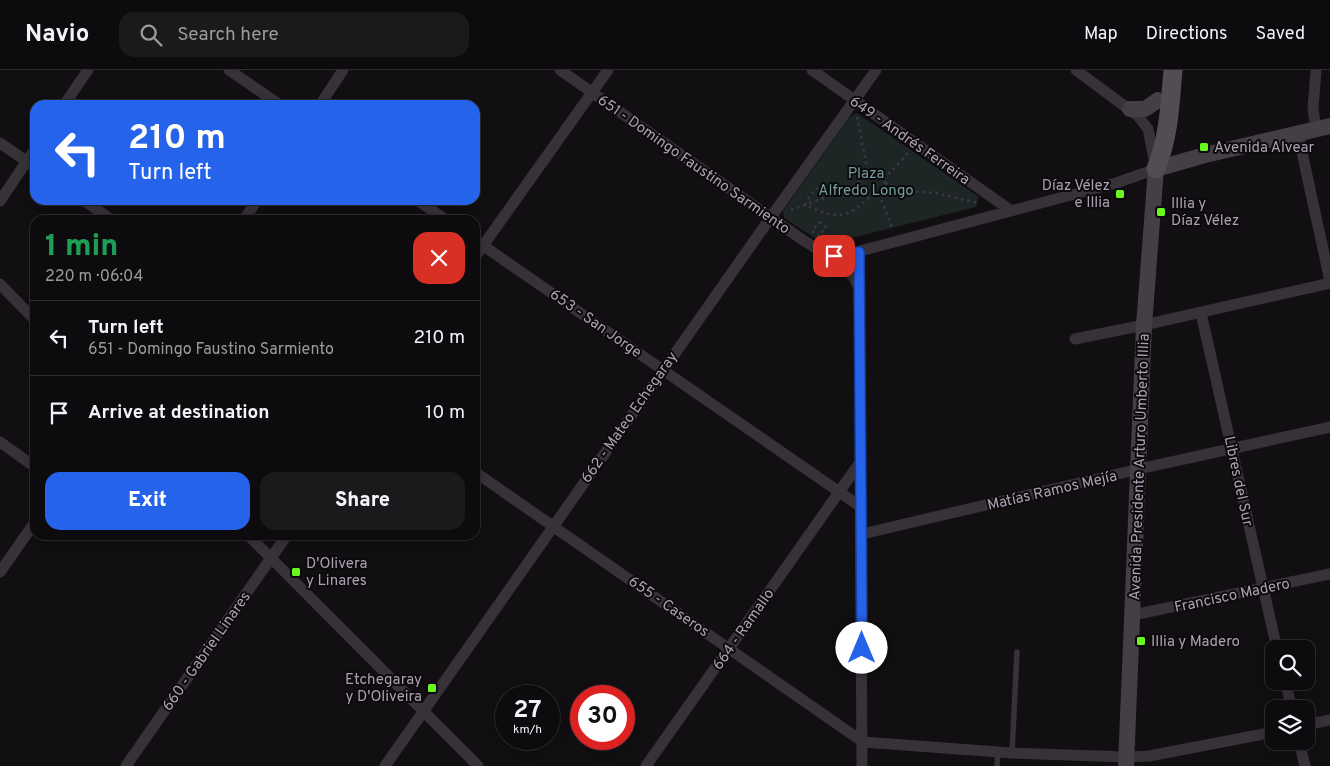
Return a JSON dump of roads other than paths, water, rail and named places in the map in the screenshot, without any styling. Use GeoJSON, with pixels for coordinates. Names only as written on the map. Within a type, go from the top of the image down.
{"type":"FeatureCollection","features":[{"type":"Feature","properties":{"kind":"main road"},"geometry":{"type":"LineString","coordinates":[[1156,169],[1161,70]]}},
{"type":"Feature","properties":{"kind":"main road"},"geometry":{"type":"LineString","coordinates":[[1156,169],[1164,149],[1173,70]]}},
{"type":"Feature","properties":{"kind":"main road"},"geometry":{"type":"LineString","coordinates":[[1130,109],[1145,109],[1158,100]]}},
{"type":"Feature","properties":{"kind":"main road"},"geometry":{"type":"LineString","coordinates":[[1156,169],[1205,155],[1323,128]]}},
{"type":"Feature","properties":{"kind":"main road","name":"Avenida Presidente Arturo Umberto Illia"},"geometry":{"type":"LineString","coordinates":[[1127,762],[1144,325],[1156,169]]}},
{"type":"Feature","properties":{"kind":"street"},"geometry":{"type":"LineString","coordinates":[[67,100],[88,70]]}},
{"type":"Feature","properties":{"kind":"street"},"geometry":{"type":"LineString","coordinates":[[229,70],[273,100]]}},
{"type":"Feature","properties":{"kind":"street"},"geometry":{"type":"LineString","coordinates":[[323,100],[343,70]]}},
{"type":"Feature","properties":{"kind":"street","name":"651 - Domingo Faustino Sarmiento"},"geometry":{"type":"LineString","coordinates":[[560,70],[823,253],[854,277],[859,289]]}},
{"type":"Feature","properties":{"kind":"street"},"geometry":{"type":"LineString","coordinates":[[480,242],[608,70]]}},
{"type":"Feature","properties":{"kind":"street","name":"649 - Andrés Ferreira"},"geometry":{"type":"LineString","coordinates":[[812,70],[1010,210]]}},
{"type":"Feature","properties":{"kind":"street","name":"662 - Mateo Echegaray"},"geometry":{"type":"LineString","coordinates":[[385,766],[770,216],[876,70]]}},
{"type":"Feature","properties":{"kind":"street"},"geometry":{"type":"LineString","coordinates":[[823,253],[834,256],[859,252],[897,240],[1116,183],[1156,169],[1148,130],[1138,116],[1076,70]]}},
{"type":"Feature","properties":{"kind":"street"},"geometry":{"type":"LineString","coordinates":[[1316,70],[1313,109],[1323,128]]}},
{"type":"Feature","properties":{"kind":"street"},"geometry":{"type":"LineString","coordinates":[[1075,339],[1201,313],[1330,282],[1298,134]]}},
{"type":"Feature","properties":{"kind":"street"},"geometry":{"type":"LineString","coordinates":[[0,143],[30,163]]}},
{"type":"Feature","properties":{"kind":"street"},"geometry":{"type":"LineString","coordinates":[[0,200],[30,165]]}},
{"type":"Feature","properties":{"kind":"street"},"geometry":{"type":"LineString","coordinates":[[90,205],[104,215]]}},
{"type":"Feature","properties":{"kind":"street"},"geometry":{"type":"LineString","coordinates":[[424,205],[439,215]]}},
{"type":"Feature","properties":{"kind":"street","name":"653 - San Jorge"},"geometry":{"type":"LineString","coordinates":[[480,244],[840,492]]}},
{"type":"Feature","properties":{"kind":"street"},"geometry":{"type":"LineString","coordinates":[[859,252],[862,766]]}},
{"type":"Feature","properties":{"kind":"street"},"geometry":{"type":"LineString","coordinates":[[0,284],[30,315]]}},
{"type":"Feature","properties":{"kind":"street","name":"Libres del Sur"},"geometry":{"type":"LineString","coordinates":[[1201,313],[1275,640]]}},
{"type":"Feature","properties":{"kind":"street","name":"Matías Ramos Mejía"},"geometry":{"type":"LineString","coordinates":[[862,534],[1139,469],[1330,427]]}},
{"type":"Feature","properties":{"kind":"street"},"geometry":{"type":"LineString","coordinates":[[0,442],[30,463]]}},
{"type":"Feature","properties":{"kind":"street","name":"664 - Ramallo"},"geometry":{"type":"LineString","coordinates":[[646,766],[861,461]]}},
{"type":"Feature","properties":{"kind":"street","name":"655 - Caseros"},"geometry":{"type":"LineString","coordinates":[[480,475],[863,742]]}},
{"type":"Feature","properties":{"kind":"street"},"geometry":{"type":"LineString","coordinates":[[840,492],[861,508]]}},
{"type":"Feature","properties":{"kind":"street"},"geometry":{"type":"LineString","coordinates":[[0,572],[30,529]]}},
{"type":"Feature","properties":{"kind":"street"},"geometry":{"type":"LineString","coordinates":[[253,540],[478,766]]}},
{"type":"Feature","properties":{"kind":"street","name":"660 - Gabriel Linares"},"geometry":{"type":"LineString","coordinates":[[126,766],[284,540]]}},
{"type":"Feature","properties":{"kind":"street","name":"Francisco Madero"},"geometry":{"type":"LineString","coordinates":[[1133,615],[1330,574]]}},
{"type":"Feature","properties":{"kind":"street"},"geometry":{"type":"LineString","coordinates":[[1315,723],[1330,720]]}},
{"type":"Feature","properties":{"kind":"street"},"geometry":{"type":"LineString","coordinates":[[863,742],[1127,762],[1265,734]]}},
{"type":"Feature","properties":{"kind":"street"},"geometry":{"type":"LineString","coordinates":[[1301,750],[1305,766]]}},
{"type":"Feature","properties":{"kind":"lane"},"geometry":{"type":"LineString","coordinates":[[1012,753],[1017,652]]}},
{"type":"Feature","properties":{"kind":"lane"},"geometry":{"type":"LineString","coordinates":[[998,752],[998,766]]}},
{"type":"Feature","properties":{"kind":"place","name":"Avenida Alvear"},"geometry":{"type":"Point","coordinates":[1204,147]}},
{"type":"Feature","properties":{"kind":"place","name":"Díaz Vélez e Illia"},"geometry":{"type":"Point","coordinates":[1120,194]}},
{"type":"Feature","properties":{"kind":"place","name":"Illia y Díaz Vélez"},"geometry":{"type":"Point","coordinates":[1161,212]}},
{"type":"Feature","properties":{"kind":"place","name":"D'Olivera y Linares"},"geometry":{"type":"Point","coordinates":[296,572]}},
{"type":"Feature","properties":{"kind":"place","name":"Illia y Madero"},"geometry":{"type":"Point","coordinates":[1141,641]}},
{"type":"Feature","properties":{"kind":"place","name":"Etchegaray y D'Oliveira"},"geometry":{"type":"Point","coordinates":[432,688]}},
{"type":"Feature","properties":{"kind":"park label","name":"Plaza Alfredo Longo"},"geometry":{"type":"Point","coordinates":[866,182]}}]}
